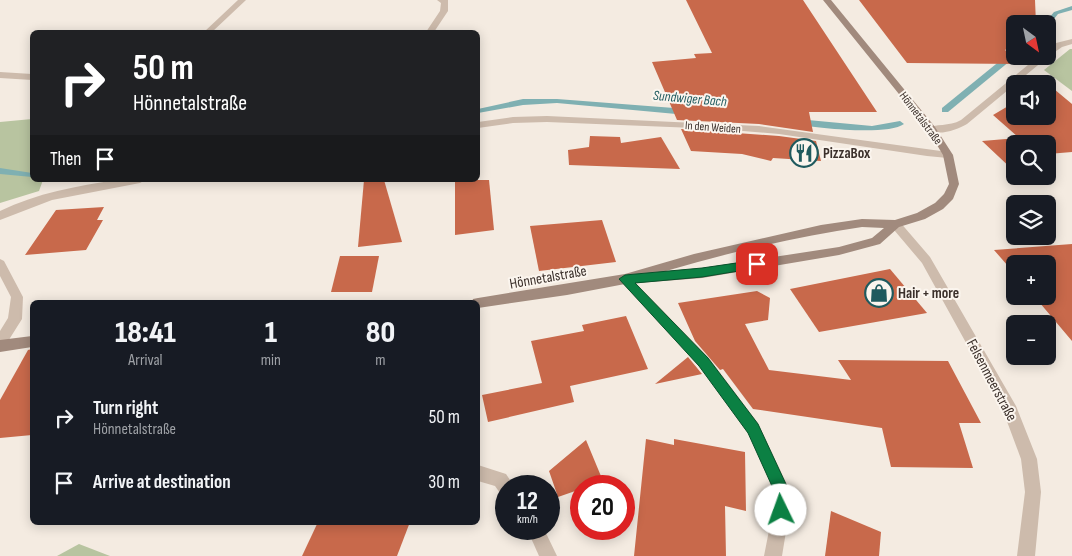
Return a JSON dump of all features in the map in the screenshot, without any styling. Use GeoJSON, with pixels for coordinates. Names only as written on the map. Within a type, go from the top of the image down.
{"type":"FeatureCollection","features":[{"type":"Feature","properties":{"kind":"main road","name":"Hönnetalstraße"},"geometry":{"type":"LineString","coordinates":[[625,279],[704,256],[822,229],[862,223],[895,224],[921,216],[939,206],[949,196],[954,184],[948,154],[932,130],[827,0]]}},
{"type":"Feature","properties":{"kind":"main road","name":"Hönnetalstraße"},"geometry":{"type":"LineString","coordinates":[[480,303],[531,296],[625,279],[702,273],[839,251],[876,241],[895,224]]}},
{"type":"Feature","properties":{"kind":"main road"},"geometry":{"type":"LineString","coordinates":[[0,344],[30,342]]}},
{"type":"Feature","properties":{"kind":"street"},"geometry":{"type":"LineString","coordinates":[[210,30],[242,0]]}},
{"type":"Feature","properties":{"kind":"street"},"geometry":{"type":"LineString","coordinates":[[431,30],[444,11],[445,2],[441,0]]}},
{"type":"Feature","properties":{"kind":"street"},"geometry":{"type":"LineString","coordinates":[[1056,47],[1072,41]]}},
{"type":"Feature","properties":{"kind":"street"},"geometry":{"type":"LineString","coordinates":[[932,130],[954,128],[964,122],[1034,65]]}},
{"type":"Feature","properties":{"kind":"street"},"geometry":{"type":"LineString","coordinates":[[0,75],[30,77]]}},
{"type":"Feature","properties":{"kind":"street","name":"In den Weiden"},"geometry":{"type":"LineString","coordinates":[[480,124],[522,119],[562,119],[692,125],[779,131],[898,150],[948,154]]}},
{"type":"Feature","properties":{"kind":"street"},"geometry":{"type":"LineString","coordinates":[[0,216],[17,206],[88,188],[127,182]]}},
{"type":"Feature","properties":{"kind":"street","name":"Felsenmeerstraße"},"geometry":{"type":"LineString","coordinates":[[895,224],[926,260],[1009,406],[1029,459],[1033,492],[1026,556]]}},
{"type":"Feature","properties":{"kind":"street"},"geometry":{"type":"LineString","coordinates":[[0,264],[17,297],[15,319],[0,344]]}},
{"type":"Feature","properties":{"kind":"street"},"geometry":{"type":"LineString","coordinates":[[625,279],[704,362],[753,428],[784,495],[773,556]]}},
{"type":"Feature","properties":{"kind":"street"},"geometry":{"type":"LineString","coordinates":[[480,474],[495,478]]}},
{"type":"Feature","properties":{"kind":"street"},"geometry":{"type":"LineString","coordinates":[[540,540],[548,556]]}},
{"type":"Feature","properties":{"kind":"green space"},"geometry":{"type":"Polygon","coordinates":[[[1072,49],[1072,91],[1056,79],[1056,75],[1051,75],[1044,70],[1050,65],[1056,65],[1056,60],[1072,49]]]}},
{"type":"Feature","properties":{"kind":"green space"},"geometry":{"type":"Polygon","coordinates":[[[30,119],[30,182],[42,182],[39,191],[0,203],[0,122],[30,119]]]}},
{"type":"Feature","properties":{"kind":"green space"},"geometry":{"type":"Polygon","coordinates":[[[79,544],[110,556],[57,556],[79,544]]]}},
{"type":"Feature","properties":{"kind":"building"},"geometry":{"type":"Polygon","coordinates":[[[686,0],[803,0],[877,112],[809,112],[813,132],[759,124],[677,120],[652,62],[696,58],[694,54],[712,53],[686,0]]]}},
{"type":"Feature","properties":{"kind":"building"},"geometry":{"type":"Polygon","coordinates":[[[859,0],[1035,0],[1036,15],[1006,15],[1006,64],[907,63],[859,0]]]}},
{"type":"Feature","properties":{"kind":"building"},"geometry":{"type":"Polygon","coordinates":[[[1056,91],[1072,104],[1072,152],[1056,153],[1056,135],[1016,135],[993,115],[1006,107],[1006,125],[1056,125],[1056,91]]]}},
{"type":"Feature","properties":{"kind":"building"},"geometry":{"type":"Polygon","coordinates":[[[681,129],[779,136],[816,141],[821,161],[773,158],[771,161],[742,154],[691,151],[681,129]]]}},
{"type":"Feature","properties":{"kind":"building"},"geometry":{"type":"Polygon","coordinates":[[[590,136],[620,137],[621,143],[661,137],[680,169],[569,165],[568,150],[589,147],[590,136]]]}},
{"type":"Feature","properties":{"kind":"building"},"geometry":{"type":"Polygon","coordinates":[[[1006,139],[1006,164],[982,141],[1006,139]]]}},
{"type":"Feature","properties":{"kind":"building"},"geometry":{"type":"Polygon","coordinates":[[[489,180],[494,230],[455,235],[455,182],[489,180]]]}},
{"type":"Feature","properties":{"kind":"building"},"geometry":{"type":"Polygon","coordinates":[[[364,182],[385,182],[402,242],[358,247],[364,182]]]}},
{"type":"Feature","properties":{"kind":"building"},"geometry":{"type":"Polygon","coordinates":[[[104,207],[97,220],[103,220],[86,250],[25,255],[56,210],[104,207]]]}},
{"type":"Feature","properties":{"kind":"building"},"geometry":{"type":"Polygon","coordinates":[[[602,220],[616,262],[539,271],[530,226],[602,220]]]}},
{"type":"Feature","properties":{"kind":"building"},"geometry":{"type":"Polygon","coordinates":[[[1072,244],[1072,341],[1056,322],[1056,315],[1050,315],[1042,305],[1056,305],[1056,255],[1006,255],[1006,264],[994,250],[1072,244]]]}},
{"type":"Feature","properties":{"kind":"building"},"geometry":{"type":"Polygon","coordinates":[[[340,256],[379,256],[372,292],[331,292],[340,256]]]}},
{"type":"Feature","properties":{"kind":"building"},"geometry":{"type":"Polygon","coordinates":[[[890,269],[927,313],[819,332],[790,289],[890,269]]]}},
{"type":"Feature","properties":{"kind":"building"},"geometry":{"type":"Polygon","coordinates":[[[757,291],[770,298],[768,320],[745,324],[769,370],[851,380],[838,360],[948,361],[981,423],[959,423],[973,468],[891,467],[882,428],[753,409],[723,369],[720,370],[695,341],[678,303],[757,291]]]}},
{"type":"Feature","properties":{"kind":"building"},"geometry":{"type":"Polygon","coordinates":[[[626,316],[648,369],[570,386],[574,402],[488,422],[482,395],[542,383],[531,341],[584,331],[582,325],[626,316]]]}},
{"type":"Feature","properties":{"kind":"building"},"geometry":{"type":"Polygon","coordinates":[[[30,350],[30,435],[0,438],[0,400],[30,350]]]}},
{"type":"Feature","properties":{"kind":"building"},"geometry":{"type":"Polygon","coordinates":[[[688,357],[702,374],[655,384],[688,357]]]}},
{"type":"Feature","properties":{"kind":"building"},"geometry":{"type":"Polygon","coordinates":[[[646,439],[674,445],[674,439],[745,452],[746,511],[725,506],[726,556],[634,556],[646,439]]]}},
{"type":"Feature","properties":{"kind":"building"},"geometry":{"type":"Polygon","coordinates":[[[586,440],[601,475],[570,475],[570,493],[560,496],[560,475],[550,475],[549,471],[586,440]]]}},
{"type":"Feature","properties":{"kind":"building"},"geometry":{"type":"Polygon","coordinates":[[[831,511],[881,532],[879,556],[825,556],[831,511]]]}},
{"type":"Feature","properties":{"kind":"building"},"geometry":{"type":"Polygon","coordinates":[[[317,525],[409,525],[397,556],[302,556],[317,525]]]}},
{"type":"Feature","properties":{"kind":"waterway","name":"Sundwiger Bach"},"geometry":{"type":"LineString","coordinates":[[1054,15],[1072,8]]}},
{"type":"Feature","properties":{"kind":"waterway","name":"Sundwiger Bach"},"geometry":{"type":"LineString","coordinates":[[945,110],[1006,60]]}},
{"type":"Feature","properties":{"kind":"waterway","name":"Sundwiger Bach"},"geometry":{"type":"LineString","coordinates":[[480,111],[523,102],[557,101],[687,112]]}},
{"type":"Feature","properties":{"kind":"waterway","name":"Sundwiger Bach"},"geometry":{"type":"LineString","coordinates":[[797,122],[872,129],[900,124]]}},
{"type":"Feature","properties":{"kind":"waterway","name":"Sundwiger Bach"},"geometry":{"type":"LineString","coordinates":[[0,171],[29,175]]}},
{"type":"Feature","properties":{"kind":"place","name":"PizzaBox"},"geometry":{"type":"Point","coordinates":[804,153]}},
{"type":"Feature","properties":{"kind":"place","name":"Hair + more"},"geometry":{"type":"Point","coordinates":[879,293]}},
{"type":"Feature","properties":{"kind":"route"},"geometry":{"type":"LineString","coordinates":[[757,264],[702,273],[625,279],[704,362],[753,428],[784,495],[781,510]]}}]}
